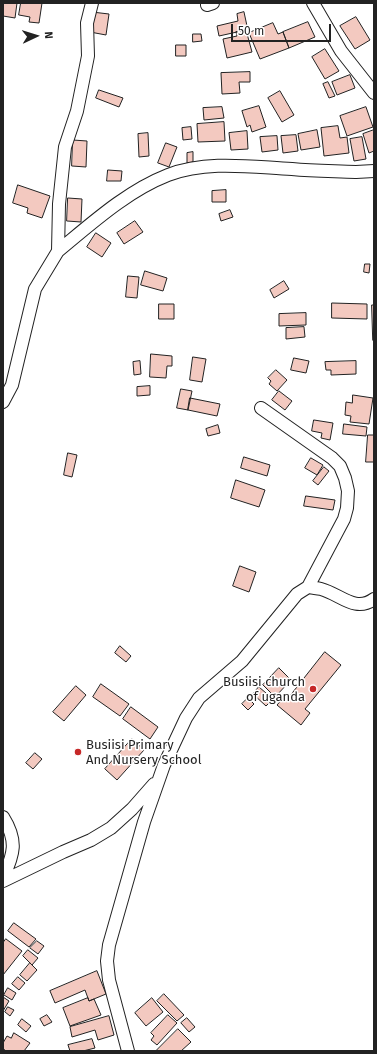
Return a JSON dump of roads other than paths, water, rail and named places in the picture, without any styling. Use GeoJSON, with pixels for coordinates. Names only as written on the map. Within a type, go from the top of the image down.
{"type":"FeatureCollection","features":[{"type":"Feature","properties":{"kind":"street"},"geometry":{"type":"LineString","coordinates":[[58,251],[59,204],[65,147],[77,111],[88,56],[87,23],[92,3]]}},
{"type":"Feature","properties":{"kind":"street"},"geometry":{"type":"LineString","coordinates":[[313,3],[341,51],[374,93]]}},
{"type":"Feature","properties":{"kind":"street"},"geometry":{"type":"LineString","coordinates":[[3,402],[12,385],[35,289],[58,251],[105,213],[139,190],[162,178],[198,167],[221,166],[341,172],[374,171]]}},
{"type":"Feature","properties":{"kind":"street"},"geometry":{"type":"LineString","coordinates":[[128,1051],[109,980],[107,961],[109,945],[144,822],[159,779],[181,728],[199,698],[242,661],[297,594],[308,587],[344,519],[348,491],[340,466],[332,458],[261,408]]}},
{"type":"Feature","properties":{"kind":"street"},"geometry":{"type":"LineString","coordinates":[[308,587],[321,589],[355,604],[363,605],[374,599]]}},
{"type":"Feature","properties":{"kind":"street"},"geometry":{"type":"LineString","coordinates":[[3,882],[63,852],[91,840],[111,828],[132,809],[159,779]]}},
{"type":"Feature","properties":{"kind":"street"},"geometry":{"type":"LineString","coordinates":[[3,817],[9,827],[14,849],[3,878]]}},
{"type":"Feature","properties":{"kind":"place","name":"Busiisi church of uganda"},"geometry":{"type":"Point","coordinates":[313,689]}},
{"type":"Feature","properties":{"kind":"place","name":"Busiisi Primary And Nursery School"},"geometry":{"type":"Point","coordinates":[78,752]}}]}
